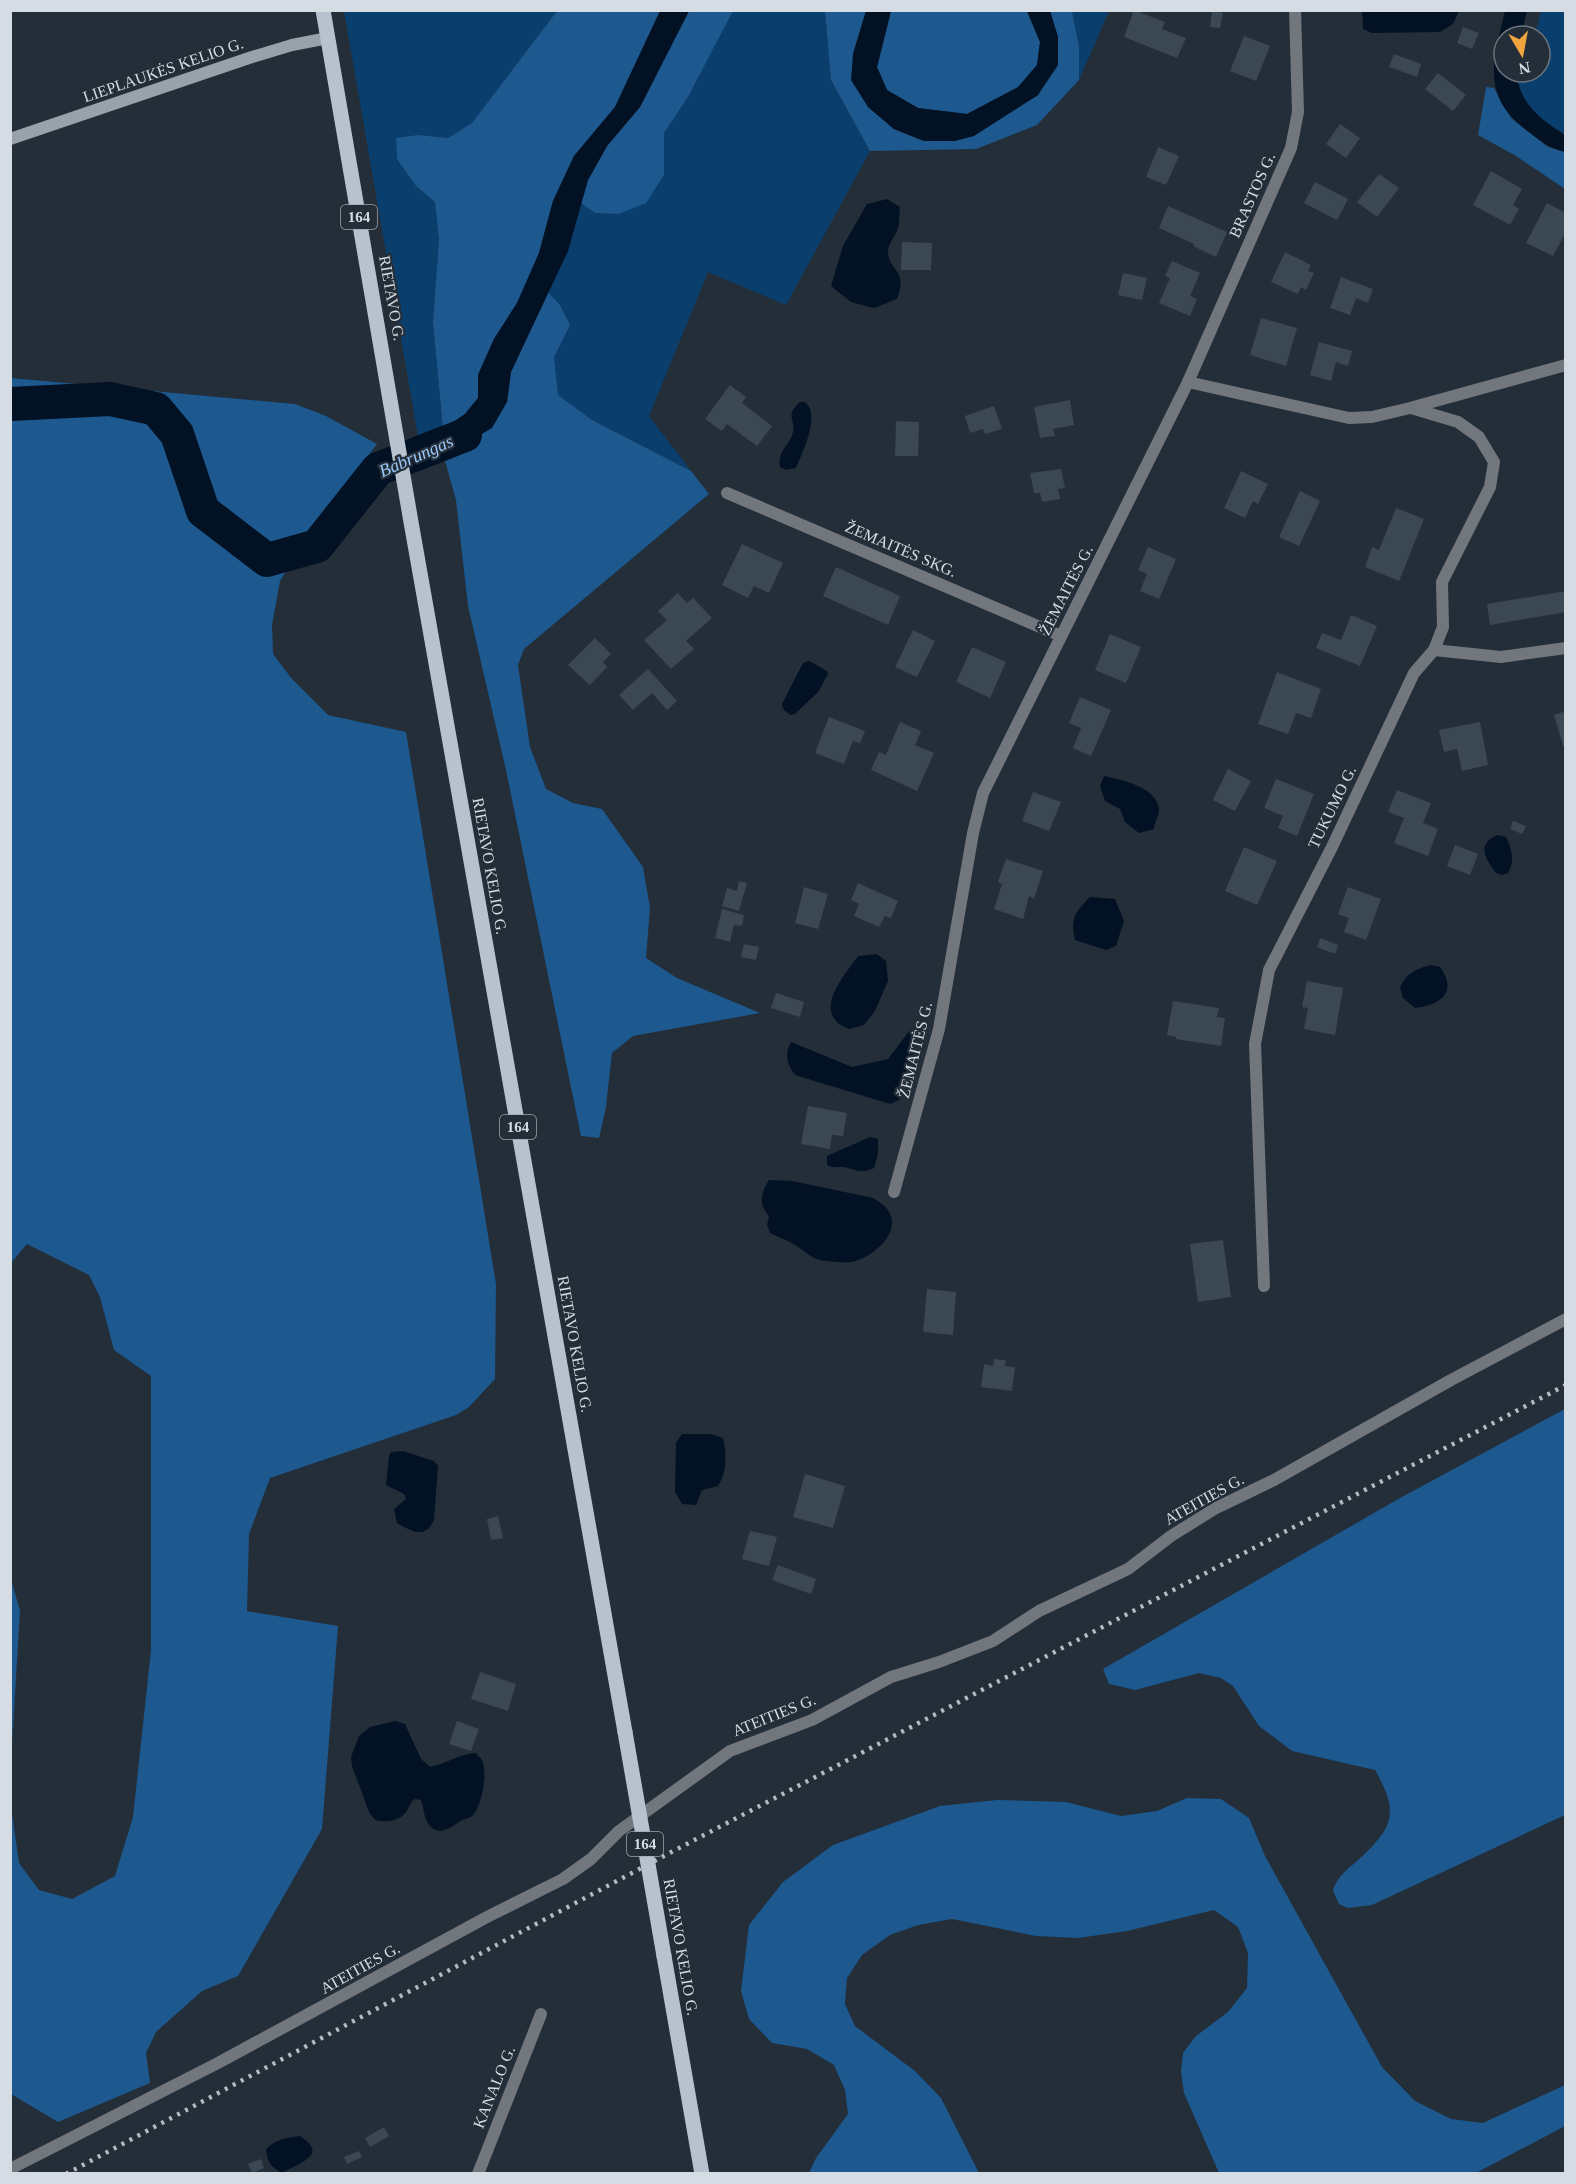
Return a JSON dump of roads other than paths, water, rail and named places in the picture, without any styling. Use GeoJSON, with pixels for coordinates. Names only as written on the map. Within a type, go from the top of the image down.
{"type":"FeatureCollection","features":[{"type":"Feature","properties":{"kind":"main road","name":"RIETAVO G."},"geometry":{"type":"LineString","coordinates":[[323,10],[411,522]]}},
{"type":"Feature","properties":{"kind":"main road","name":"LIEPLAUKĖS KELIO G."},"geometry":{"type":"LineString","coordinates":[[10,139],[252,57],[292,45],[328,38]]}},
{"type":"Feature","properties":{"kind":"main road","name":"RIETAVO KELIO G."},"geometry":{"type":"LineString","coordinates":[[411,522],[702,2174]]}},
{"type":"Feature","properties":{"kind":"street","name":"BRASTOS G."},"geometry":{"type":"LineString","coordinates":[[1188,382],[1291,148],[1298,112],[1295,10]]}},
{"type":"Feature","properties":{"kind":"street"},"geometry":{"type":"LineString","coordinates":[[1188,382],[1349,418],[1372,417],[1566,365]]}},
{"type":"Feature","properties":{"kind":"street","name":"ŽEMAITĖS G."},"geometry":{"type":"LineString","coordinates":[[894,1192],[939,1029],[973,833],[983,793],[1188,382]]}},
{"type":"Feature","properties":{"kind":"street","name":"TUKUMO G."},"geometry":{"type":"LineString","coordinates":[[1264,1286],[1255,1044],[1269,969],[1332,847],[1414,673],[1434,650],[1443,627],[1442,582],[1490,487],[1494,462],[1479,437],[1458,422],[1410,408]]}},
{"type":"Feature","properties":{"kind":"street","name":"ŽEMAITĖS SKG."},"geometry":{"type":"LineString","coordinates":[[727,493],[1061,636]]}},
{"type":"Feature","properties":{"kind":"street"},"geometry":{"type":"LineString","coordinates":[[1434,650],[1501,657],[1566,648]]}},
{"type":"Feature","properties":{"kind":"street","name":"ATEITIES G."},"geometry":{"type":"LineString","coordinates":[[10,2169],[218,2063],[487,1917],[563,1879],[591,1859],[619,1831],[730,1750],[812,1720],[891,1677],[939,1662],[993,1641],[1039,1611],[1128,1569],[1171,1536],[1216,1508],[1274,1480],[1566,1319]]}},
{"type":"Feature","properties":{"kind":"street","name":"KANALO G."},"geometry":{"type":"LineString","coordinates":[[478,2174],[541,2014]]}},
{"type":"Feature","properties":{"kind":"waterway","name":"Babrungas"},"geometry":{"type":"LineString","coordinates":[[10,404],[110,399],[156,409],[177,434],[203,511],[267,560],[317,546],[378,469],[465,435]]}},
{"type":"Feature","properties":{"kind":"railway"},"geometry":{"type":"LineString","coordinates":[[66,2174],[662,1857],[1566,1385]]}}]}
